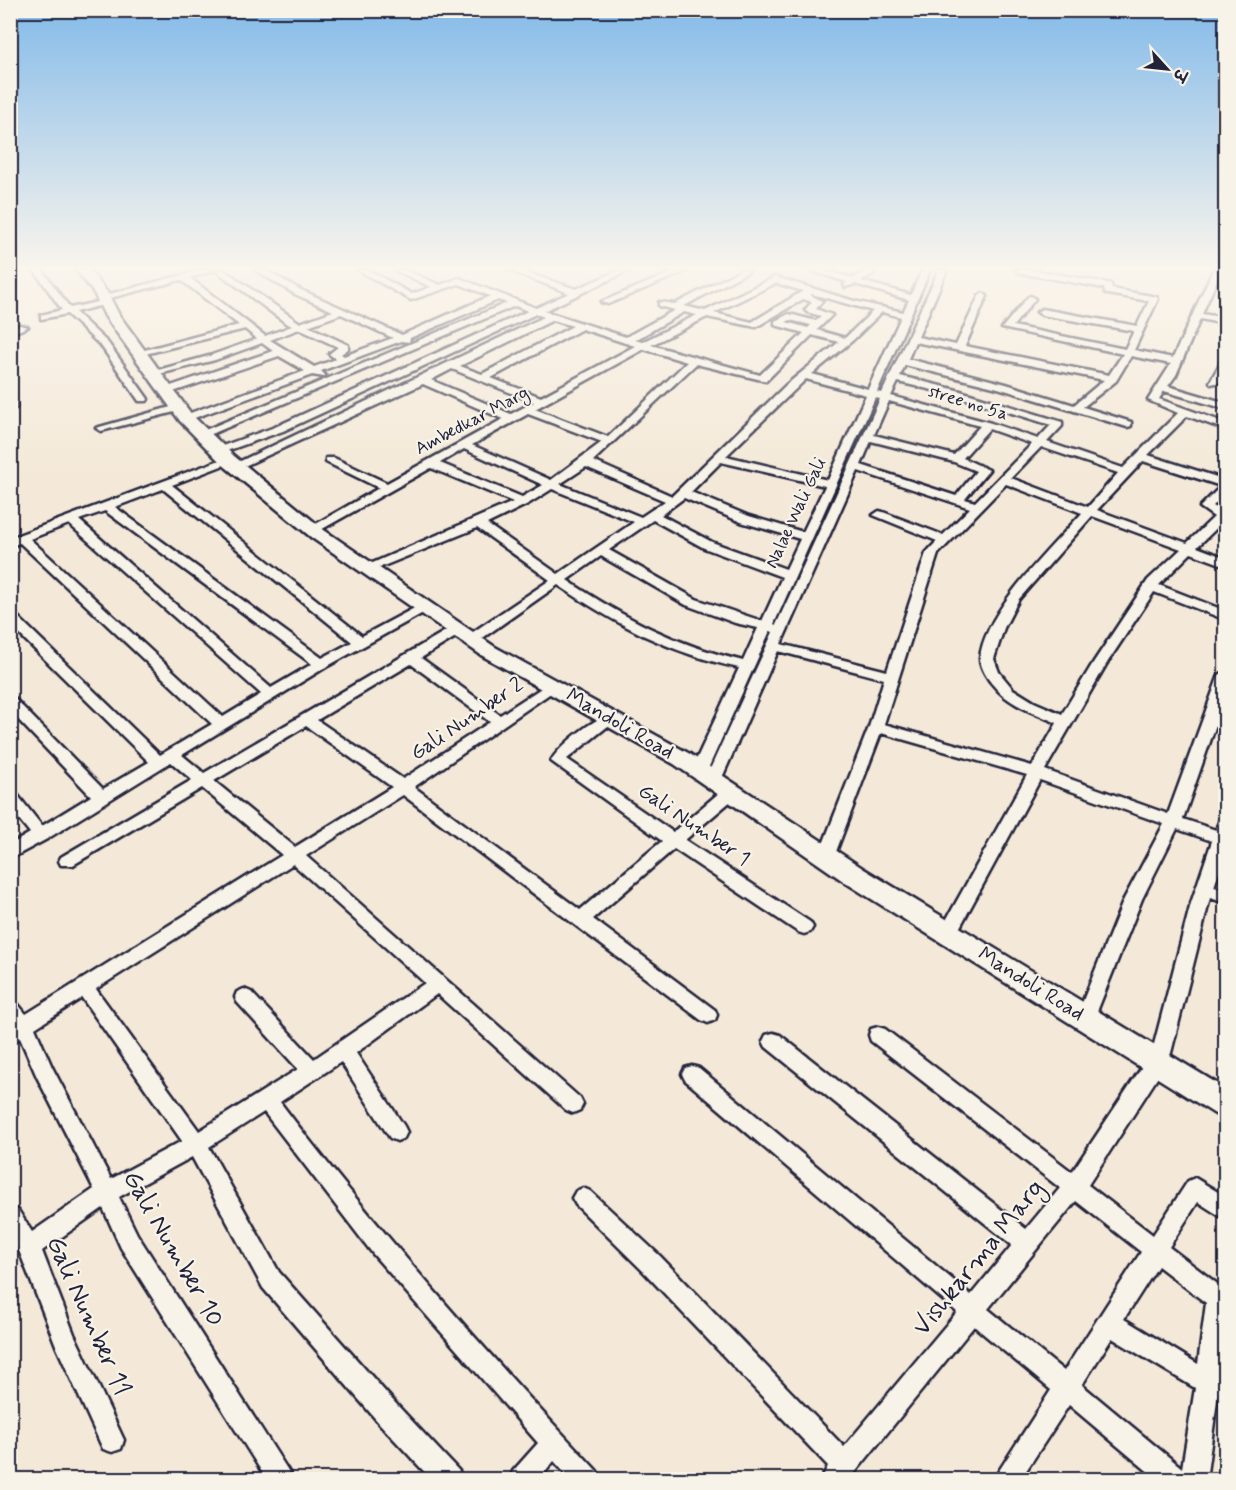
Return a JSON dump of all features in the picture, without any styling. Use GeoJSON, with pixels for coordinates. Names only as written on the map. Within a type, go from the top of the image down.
{"type":"FeatureCollection","features":[{"type":"Feature","properties":{"kind":"street"},"geometry":{"type":"LineString","coordinates":[[99,340],[143,399]]}},
{"type":"Feature","properties":{"kind":"street","name":"Mandoli Road"},"geometry":{"type":"LineString","coordinates":[[130,340],[171,398],[202,435],[312,529],[367,568],[488,651],[554,686],[715,781],[826,857],[1226,1105]]}},
{"type":"Feature","properties":{"kind":"street"},"geometry":{"type":"LineString","coordinates":[[140,354],[195,340]]}},
{"type":"Feature","properties":{"kind":"street"},"geometry":{"type":"LineString","coordinates":[[171,398],[265,340],[280,352],[330,381]]}},
{"type":"Feature","properties":{"kind":"street"},"geometry":{"type":"LineString","coordinates":[[328,340],[345,347],[334,354],[344,360]]}},
{"type":"Feature","properties":{"kind":"street"},"geometry":{"type":"LineString","coordinates":[[171,398],[313,372],[398,340]]}},
{"type":"Feature","properties":{"kind":"street"},"geometry":{"type":"LineString","coordinates":[[405,340],[440,354]]}},
{"type":"Feature","properties":{"kind":"street"},"geometry":{"type":"LineString","coordinates":[[202,435],[429,340]]}},
{"type":"Feature","properties":{"kind":"street"},"geometry":{"type":"LineString","coordinates":[[228,459],[267,434],[472,340]]}},
{"type":"Feature","properties":{"kind":"street"},"geometry":{"type":"LineString","coordinates":[[221,724],[16,540],[228,459],[423,380],[506,340]]}},
{"type":"Feature","properties":{"kind":"street"},"geometry":{"type":"LineString","coordinates":[[483,378],[555,340]]}},
{"type":"Feature","properties":{"kind":"street"},"geometry":{"type":"LineString","coordinates":[[627,340],[762,379],[801,340]]}},
{"type":"Feature","properties":{"kind":"street","name":"Ambedkar Marg"},"geometry":{"type":"LineString","coordinates":[[312,529],[654,340]]}},
{"type":"Feature","properties":{"kind":"street"},"geometry":{"type":"LineString","coordinates":[[67,861],[412,658],[465,634],[602,551],[679,497],[804,375],[846,341],[843,340]]}},
{"type":"Feature","properties":{"kind":"street","name":"Nalae Wali Gali"},"geometry":{"type":"LineString","coordinates":[[715,781],[747,666],[808,537],[895,340]]}},
{"type":"Feature","properties":{"kind":"street"},"geometry":{"type":"LineString","coordinates":[[580,920],[672,840],[715,781],[885,396],[914,340]]}},
{"type":"Feature","properties":{"kind":"street"},"geometry":{"type":"LineString","coordinates":[[918,340],[960,346],[1112,379]]}},
{"type":"Feature","properties":{"kind":"street"},"geometry":{"type":"LineString","coordinates":[[960,346],[963,340]]}},
{"type":"Feature","properties":{"kind":"street"},"geometry":{"type":"LineString","coordinates":[[1063,340],[1178,362]]}},
{"type":"Feature","properties":{"kind":"street"},"geometry":{"type":"LineString","coordinates":[[1076,408],[1112,379],[1135,340]]}},
{"type":"Feature","properties":{"kind":"street"},"geometry":{"type":"LineString","coordinates":[[1188,340],[1164,388],[1153,401],[1184,414],[1226,427]]}},
{"type":"Feature","properties":{"kind":"street"},"geometry":{"type":"LineString","coordinates":[[101,428],[280,352]]}},
{"type":"Feature","properties":{"kind":"street"},"geometry":{"type":"LineString","coordinates":[[367,568],[478,523],[524,502],[552,485],[585,462],[664,385],[694,361]]}},
{"type":"Feature","properties":{"kind":"street"},"geometry":{"type":"LineString","coordinates":[[902,361],[1076,408],[1126,424]]}},
{"type":"Feature","properties":{"kind":"street"},"geometry":{"type":"LineString","coordinates":[[452,366],[544,402]]}},
{"type":"Feature","properties":{"kind":"street"},"geometry":{"type":"LineString","coordinates":[[1215,382],[1225,368]]}},
{"type":"Feature","properties":{"kind":"street","name":"stree no 5a"},"geometry":{"type":"LineString","coordinates":[[804,375],[987,425],[1125,472]]}},
{"type":"Feature","properties":{"kind":"street"},"geometry":{"type":"LineString","coordinates":[[826,857],[876,727],[927,562],[944,538],[1005,480],[1058,424],[961,394],[894,378]]}},
{"type":"Feature","properties":{"kind":"street"},"geometry":{"type":"LineString","coordinates":[[423,380],[513,419]]}},
{"type":"Feature","properties":{"kind":"street"},"geometry":{"type":"LineString","coordinates":[[1164,388],[1226,406]]}},
{"type":"Feature","properties":{"kind":"street"},"geometry":{"type":"LineString","coordinates":[[528,410],[609,441]]}},
{"type":"Feature","properties":{"kind":"street"},"geometry":{"type":"LineString","coordinates":[[1066,721],[1005,691],[998,685],[987,659],[1005,610],[1089,510],[1184,414]]}},
{"type":"Feature","properties":{"kind":"street"},"geometry":{"type":"LineString","coordinates":[[957,459],[987,425]]}},
{"type":"Feature","properties":{"kind":"street"},"geometry":{"type":"LineString","coordinates":[[867,437],[957,459],[983,470],[958,500]]}},
{"type":"Feature","properties":{"kind":"street"},"geometry":{"type":"LineString","coordinates":[[464,445],[552,485],[648,519],[708,545],[789,575]]}},
{"type":"Feature","properties":{"kind":"street"},"geometry":{"type":"LineString","coordinates":[[948,933],[1066,721],[1100,663],[1151,586],[1188,548],[1224,517],[1206,507],[1226,485],[1140,456]]}},
{"type":"Feature","properties":{"kind":"street"},"geometry":{"type":"LineString","coordinates":[[720,458],[832,484]]}},
{"type":"Feature","properties":{"kind":"street"},"geometry":{"type":"LineString","coordinates":[[330,460],[387,487]]}},
{"type":"Feature","properties":{"kind":"street"},"geometry":{"type":"LineString","coordinates":[[585,462],[679,497],[808,537]]}},
{"type":"Feature","properties":{"kind":"street"},"geometry":{"type":"LineString","coordinates":[[430,463],[524,502]]}},
{"type":"Feature","properties":{"kind":"street"},"geometry":{"type":"LineString","coordinates":[[854,466],[976,506]]}},
{"type":"Feature","properties":{"kind":"street"},"geometry":{"type":"LineString","coordinates":[[1005,480],[1226,562]]}},
{"type":"Feature","properties":{"kind":"street"},"geometry":{"type":"LineString","coordinates":[[164,484],[362,642]]}},
{"type":"Feature","properties":{"kind":"street"},"geometry":{"type":"LineString","coordinates":[[106,506],[321,664]]}},
{"type":"Feature","properties":{"kind":"street"},"geometry":{"type":"LineString","coordinates":[[879,515],[944,538]]}},
{"type":"Feature","properties":{"kind":"street"},"geometry":{"type":"LineString","coordinates":[[70,519],[270,694]]}},
{"type":"Feature","properties":{"kind":"street"},"geometry":{"type":"LineString","coordinates":[[478,523],[557,579],[677,647],[747,666]]}},
{"type":"Feature","properties":{"kind":"street"},"geometry":{"type":"LineString","coordinates":[[602,551],[691,602],[780,630]]}},
{"type":"Feature","properties":{"kind":"street"},"geometry":{"type":"LineString","coordinates":[[1151,586],[1226,616]]}},
{"type":"Feature","properties":{"kind":"street"},"geometry":{"type":"LineString","coordinates":[[10,853],[270,694],[425,608]]}},
{"type":"Feature","properties":{"kind":"street"},"geometry":{"type":"LineString","coordinates":[[10,617],[165,758],[202,781],[295,856],[573,1104]]}},
{"type":"Feature","properties":{"kind":"street"},"geometry":{"type":"LineString","coordinates":[[773,646],[892,677]]}},
{"type":"Feature","properties":{"kind":"street"},"geometry":{"type":"LineString","coordinates":[[412,658],[499,722]]}},
{"type":"Feature","properties":{"kind":"street"},"geometry":{"type":"LineString","coordinates":[[1085,1018],[1133,899],[1174,820],[1226,675]]}},
{"type":"Feature","properties":{"kind":"street","name":"Gali Number 2"},"geometry":{"type":"LineString","coordinates":[[17,1030],[403,788],[554,686]]}},
{"type":"Feature","properties":{"kind":"street"},"geometry":{"type":"LineString","coordinates":[[10,702],[101,796]]}},
{"type":"Feature","properties":{"kind":"street"},"geometry":{"type":"LineString","coordinates":[[306,719],[403,788],[708,1015]]}},
{"type":"Feature","properties":{"kind":"street","name":"Gali Number 1"},"geometry":{"type":"LineString","coordinates":[[608,719],[562,754],[559,761],[672,840],[804,927]]}},
{"type":"Feature","properties":{"kind":"street"},"geometry":{"type":"LineString","coordinates":[[876,727],[1037,773],[1174,820],[1224,833]]}},
{"type":"Feature","properties":{"kind":"street"},"geometry":{"type":"LineString","coordinates":[[10,797],[41,835]]}},
{"type":"Feature","properties":{"kind":"street","name":"Vishkarma Marg"},"geometry":{"type":"LineString","coordinates":[[838,1472],[974,1311],[1074,1187],[1156,1063],[1161,1053],[1204,890],[1224,833]]}},
{"type":"Feature","properties":{"kind":"street"},"geometry":{"type":"LineString","coordinates":[[1204,890],[1226,897]]}},
{"type":"Feature","properties":{"kind":"street"},"geometry":{"type":"LineString","coordinates":[[29,1248],[106,1194],[196,1144],[344,1050],[438,983]]}},
{"type":"Feature","properties":{"kind":"street"},"geometry":{"type":"LineString","coordinates":[[84,986],[196,1144],[271,1281],[388,1414],[450,1479]]}},
{"type":"Feature","properties":{"kind":"street"},"geometry":{"type":"LineString","coordinates":[[244,997],[312,1070]]}},
{"type":"Feature","properties":{"kind":"street","name":"Gali Number 10"},"geometry":{"type":"LineString","coordinates":[[10,1008],[17,1030],[44,1071],[129,1241],[282,1479]]}},
{"type":"Feature","properties":{"kind":"street"},"geometry":{"type":"LineString","coordinates":[[878,1035],[1216,1297],[1218,1309],[1193,1479]]}},
{"type":"Feature","properties":{"kind":"street"},"geometry":{"type":"LineString","coordinates":[[773,1041],[1028,1244]]}},
{"type":"Feature","properties":{"kind":"street"},"geometry":{"type":"LineString","coordinates":[[344,1050],[397,1132]]}},
{"type":"Feature","properties":{"kind":"street"},"geometry":{"type":"LineString","coordinates":[[693,1074],[1066,1389],[1178,1479]]}},
{"type":"Feature","properties":{"kind":"street"},"geometry":{"type":"LineString","coordinates":[[266,1099],[318,1171],[423,1296],[588,1479]]}},
{"type":"Feature","properties":{"kind":"street"},"geometry":{"type":"LineString","coordinates":[[1005,1479],[1066,1389],[1195,1188],[1226,1210]]}},
{"type":"Feature","properties":{"kind":"street"},"geometry":{"type":"LineString","coordinates":[[583,1198],[652,1264],[838,1472]]}},
{"type":"Feature","properties":{"kind":"street","name":"Gali Number 11"},"geometry":{"type":"LineString","coordinates":[[10,1217],[29,1248],[65,1340],[112,1440]]}},
{"type":"Feature","properties":{"kind":"street"},"geometry":{"type":"LineString","coordinates":[[1108,1323],[1206,1382]]}},
{"type":"Feature","properties":{"kind":"street"},"geometry":{"type":"LineString","coordinates":[[522,1479],[554,1443]]}}]}
